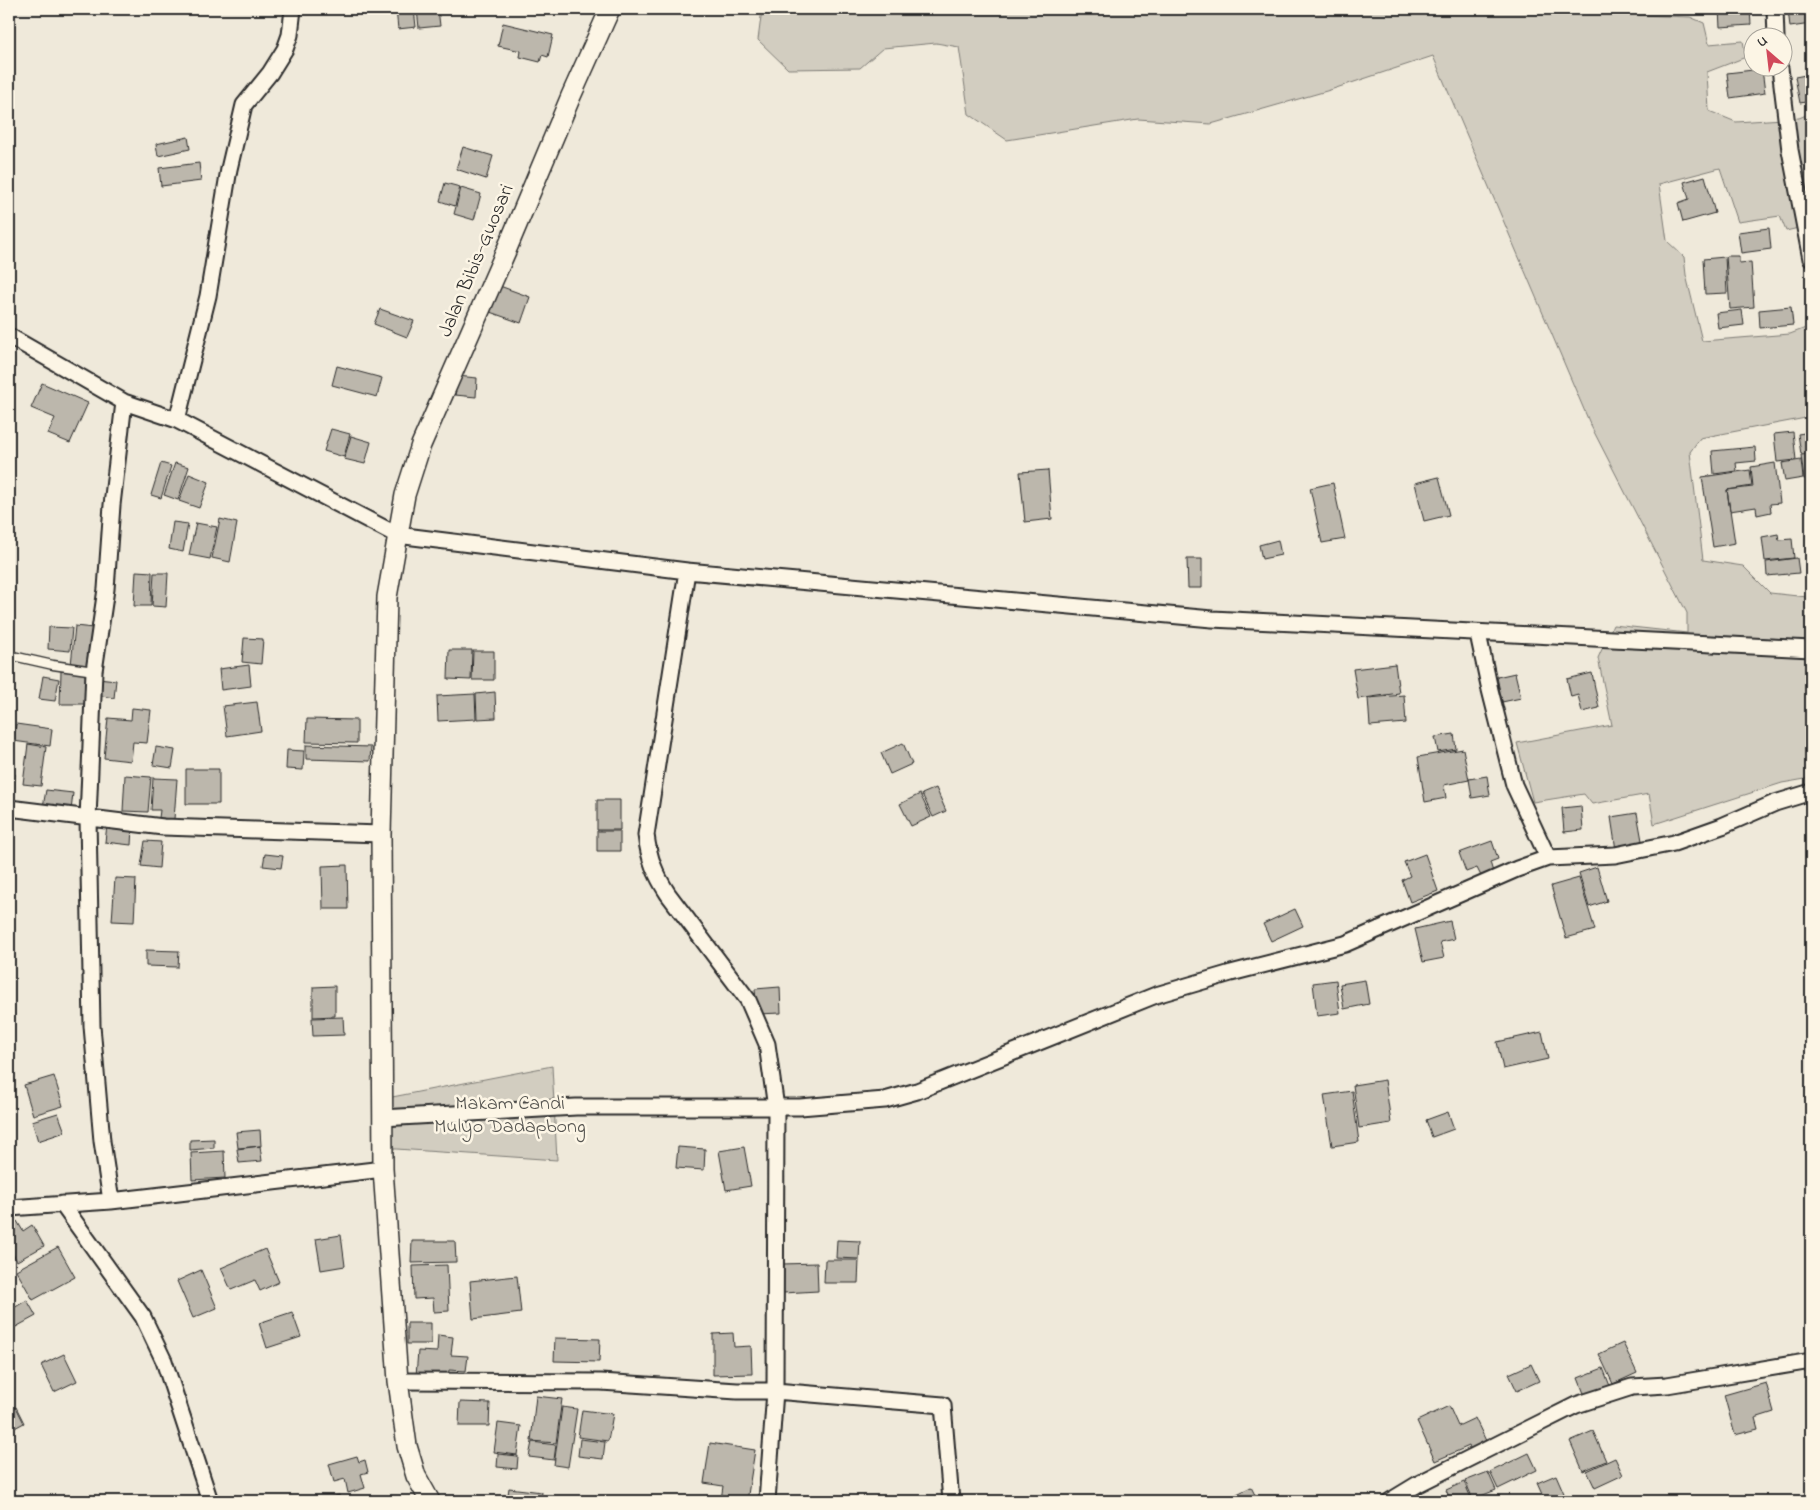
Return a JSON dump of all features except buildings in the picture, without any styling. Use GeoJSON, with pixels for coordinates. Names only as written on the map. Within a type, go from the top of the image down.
{"type":"FeatureCollection","features":[{"type":"Feature","properties":{"kind":"street"},"geometry":{"type":"LineString","coordinates":[[177,420],[208,296],[229,169],[244,105],[270,73],[285,49],[290,35],[293,9]]}},
{"type":"Feature","properties":{"kind":"street"},"geometry":{"type":"LineString","coordinates":[[1775,9],[1776,28]]}},
{"type":"Feature","properties":{"kind":"street","name":"Jalan Bibis-Guosari"},"geometry":{"type":"LineString","coordinates":[[430,1501],[416,1476],[407,1446],[398,1381],[383,1169],[382,834],[387,597],[405,496],[421,445],[506,251],[605,10]]}},
{"type":"Feature","properties":{"kind":"street"},"geometry":{"type":"LineString","coordinates":[[1781,78],[1790,150],[1811,259]]}},
{"type":"Feature","properties":{"kind":"street"},"geometry":{"type":"LineString","coordinates":[[9,336],[124,402],[177,420],[397,535],[687,571],[1212,620],[1811,650]]}},
{"type":"Feature","properties":{"kind":"street"},"geometry":{"type":"LineString","coordinates":[[111,1201],[102,1141],[92,1026],[88,819],[94,671],[106,589],[112,505],[124,402]]}},
{"type":"Feature","properties":{"kind":"street"},"geometry":{"type":"LineString","coordinates":[[687,571],[646,835],[649,858],[657,877],[748,1000],[767,1044],[776,1108],[775,1391],[767,1501]]}},
{"type":"Feature","properties":{"kind":"street"},"geometry":{"type":"LineString","coordinates":[[1478,634],[1514,785],[1548,858]]}},
{"type":"Feature","properties":{"kind":"street"},"geometry":{"type":"LineString","coordinates":[[382,1118],[576,1107],[776,1108],[838,1105],[885,1100],[917,1091],[1156,995],[1231,973],[1345,944],[1517,869],[1548,858],[1615,855],[1674,843],[1722,826],[1775,803],[1811,792]]}},
{"type":"Feature","properties":{"kind":"street"},"geometry":{"type":"LineString","coordinates":[[9,808],[163,827],[382,834]]}},
{"type":"Feature","properties":{"kind":"street"},"geometry":{"type":"LineString","coordinates":[[9,1208],[111,1201],[383,1169]]}},
{"type":"Feature","properties":{"kind":"street"},"geometry":{"type":"LineString","coordinates":[[62,1204],[143,1317],[164,1361],[210,1501]]}},
{"type":"Feature","properties":{"kind":"street"},"geometry":{"type":"LineString","coordinates":[[1390,1501],[1418,1484],[1576,1404],[1632,1388],[1667,1385],[1811,1361]]}},
{"type":"Feature","properties":{"kind":"street"},"geometry":{"type":"LineString","coordinates":[[398,1381],[601,1382],[737,1391],[775,1391],[943,1405],[951,1501]]}},
{"type":"Feature","properties":{"kind":"lane"},"geometry":{"type":"LineString","coordinates":[[13,656],[53,665],[94,671]]}},
{"type":"Feature","properties":{"kind":"green space"},"geometry":{"type":"Polygon","coordinates":[[[762,9],[1637,9],[1639,15],[1690,17],[1704,23],[1709,44],[1742,41],[1742,59],[1707,72],[1709,111],[1736,122],[1799,118],[1811,113],[1811,225],[1786,231],[1780,216],[1738,222],[1720,168],[1659,184],[1667,241],[1684,257],[1686,275],[1702,341],[1790,334],[1811,326],[1811,417],[1700,438],[1690,452],[1703,560],[1743,566],[1770,593],[1807,597],[1811,610],[1811,778],[1782,783],[1654,824],[1649,794],[1592,804],[1584,794],[1533,802],[1517,743],[1612,725],[1598,658],[1613,625],[1687,633],[1687,613],[1591,426],[1433,56],[1330,90],[1211,124],[1138,119],[1007,140],[969,114],[959,47],[936,43],[883,48],[860,68],[788,69],[758,40],[762,9]]]}},
{"type":"Feature","properties":{"kind":"green space","name":"Makam Candi Mulyo Dadapbong"},"geometry":{"type":"Polygon","coordinates":[[[552,1066],[557,1160],[382,1148],[382,1099],[552,1066]]]}}]}
